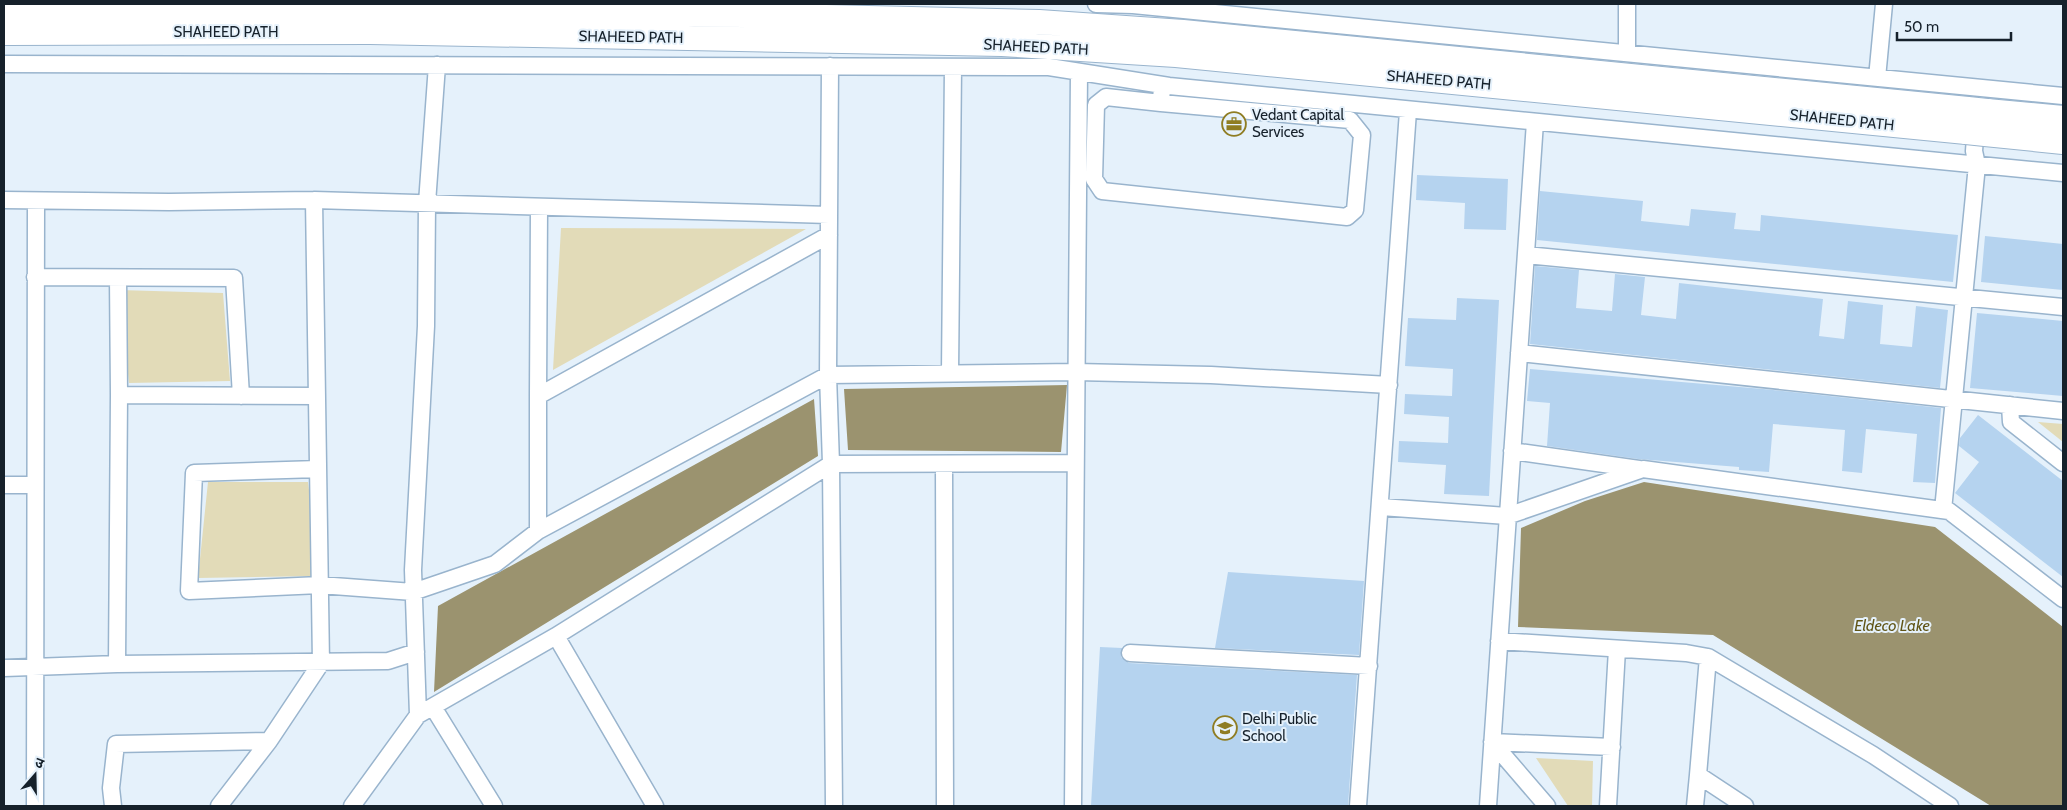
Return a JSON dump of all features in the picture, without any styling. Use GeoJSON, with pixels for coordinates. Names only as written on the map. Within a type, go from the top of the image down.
{"type":"FeatureCollection","features":[{"type":"Feature","properties":{"kind":"highway","name":"SHAHEED PATH"},"geometry":{"type":"LineString","coordinates":[[4,10],[684,14],[1039,22],[1193,33],[2063,118]]}},
{"type":"Feature","properties":{"kind":"highway","name":"SHAHEED PATH"},"geometry":{"type":"LineString","coordinates":[[4,33],[370,32],[1002,44],[1186,56],[2063,142]]}},
{"type":"Feature","properties":{"kind":"street"},"geometry":{"type":"LineString","coordinates":[[1096,4],[2063,96]]}},
{"type":"Feature","properties":{"kind":"street"},"geometry":{"type":"LineString","coordinates":[[1627,4],[1627,54]]}},
{"type":"Feature","properties":{"kind":"street"},"geometry":{"type":"LineString","coordinates":[[1877,78],[1884,4]]}},
{"type":"Feature","properties":{"kind":"street"},"geometry":{"type":"LineString","coordinates":[[4,64],[1049,67],[1275,105],[1350,120],[1362,135],[1355,210],[1347,217],[1102,191],[1094,179],[1096,105],[1106,97],[1161,103],[1275,105],[1408,111],[2063,173]]}},
{"type":"Feature","properties":{"kind":"street"},"geometry":{"type":"LineString","coordinates":[[418,715],[413,592],[426,326],[427,202],[437,65]]}},
{"type":"Feature","properties":{"kind":"street"},"geometry":{"type":"LineString","coordinates":[[830,66],[828,375],[831,464],[834,806]]}},
{"type":"Feature","properties":{"kind":"street"},"geometry":{"type":"LineString","coordinates":[[950,373],[953,67]]}},
{"type":"Feature","properties":{"kind":"street"},"geometry":{"type":"LineString","coordinates":[[1073,806],[1080,72]]}},
{"type":"Feature","properties":{"kind":"street"},"geometry":{"type":"LineString","coordinates":[[1161,103],[1162,86]]}},
{"type":"Feature","properties":{"kind":"street"},"geometry":{"type":"LineString","coordinates":[[1943,510],[1977,164],[1974,151],[1979,88]]}},
{"type":"Feature","properties":{"kind":"street"},"geometry":{"type":"LineString","coordinates":[[1358,806],[1408,111]]}},
{"type":"Feature","properties":{"kind":"street"},"geometry":{"type":"LineString","coordinates":[[1488,806],[1535,122]]}},
{"type":"Feature","properties":{"kind":"street"},"geometry":{"type":"LineString","coordinates":[[4,200],[36,202],[314,200],[427,202],[539,208],[829,215]]}},
{"type":"Feature","properties":{"kind":"street"},"geometry":{"type":"LineString","coordinates":[[218,806],[269,742],[321,663],[314,200]]}},
{"type":"Feature","properties":{"kind":"street"},"geometry":{"type":"LineString","coordinates":[[35,806],[36,202]]}},
{"type":"Feature","properties":{"kind":"street"},"geometry":{"type":"LineString","coordinates":[[538,531],[539,208]]}},
{"type":"Feature","properties":{"kind":"street"},"geometry":{"type":"LineString","coordinates":[[538,396],[829,235]]}},
{"type":"Feature","properties":{"kind":"street"},"geometry":{"type":"LineString","coordinates":[[1526,254],[2063,307]]}},
{"type":"Feature","properties":{"kind":"street"},"geometry":{"type":"LineString","coordinates":[[35,277],[234,278],[242,396]]}},
{"type":"Feature","properties":{"kind":"street"},"geometry":{"type":"LineString","coordinates":[[117,664],[118,278]]}},
{"type":"Feature","properties":{"kind":"street"},"geometry":{"type":"LineString","coordinates":[[1519,353],[2063,411]]}},
{"type":"Feature","properties":{"kind":"street"},"geometry":{"type":"LineString","coordinates":[[318,469],[194,473],[189,591],[320,585],[413,592],[495,564],[538,531],[828,375],[1076,372],[1210,375],[1389,385]]}},
{"type":"Feature","properties":{"kind":"street"},"geometry":{"type":"LineString","coordinates":[[119,395],[317,396]]}},
{"type":"Feature","properties":{"kind":"street"},"geometry":{"type":"LineString","coordinates":[[2010,406],[2011,422],[2063,463]]}},
{"type":"Feature","properties":{"kind":"street"},"geometry":{"type":"LineString","coordinates":[[1512,451],[1949,511],[2063,599]]}},
{"type":"Feature","properties":{"kind":"street"},"geometry":{"type":"LineString","coordinates":[[352,806],[418,715],[556,636],[831,464],[1075,463]]}},
{"type":"Feature","properties":{"kind":"street"},"geometry":{"type":"LineString","coordinates":[[944,464],[946,806]]}},
{"type":"Feature","properties":{"kind":"street"},"geometry":{"type":"LineString","coordinates":[[1381,507],[1507,516],[1642,469]]}},
{"type":"Feature","properties":{"kind":"street"},"geometry":{"type":"LineString","coordinates":[[4,485],[35,485]]}},
{"type":"Feature","properties":{"kind":"street"},"geometry":{"type":"LineString","coordinates":[[556,636],[655,806]]}},
{"type":"Feature","properties":{"kind":"street"},"geometry":{"type":"LineString","coordinates":[[1499,641],[1686,653],[1708,657],[1873,755],[1950,806]]}},
{"type":"Feature","properties":{"kind":"street"},"geometry":{"type":"LineString","coordinates":[[1608,806],[1617,649]]}},
{"type":"Feature","properties":{"kind":"street"},"geometry":{"type":"LineString","coordinates":[[4,668],[117,664],[388,661],[416,652]]}},
{"type":"Feature","properties":{"kind":"street"},"geometry":{"type":"LineString","coordinates":[[1130,653],[1369,666]]}},
{"type":"Feature","properties":{"kind":"street"},"geometry":{"type":"LineString","coordinates":[[1695,806],[1708,657]]}},
{"type":"Feature","properties":{"kind":"street"},"geometry":{"type":"LineString","coordinates":[[433,707],[494,806]]}},
{"type":"Feature","properties":{"kind":"street"},"geometry":{"type":"LineString","coordinates":[[113,806],[111,788],[116,744],[269,742]]}},
{"type":"Feature","properties":{"kind":"street"},"geometry":{"type":"LineString","coordinates":[[1492,742],[1612,747]]}},
{"type":"Feature","properties":{"kind":"street"},"geometry":{"type":"LineString","coordinates":[[1492,742],[1547,806]]}},
{"type":"Feature","properties":{"kind":"street"},"geometry":{"type":"LineString","coordinates":[[1698,775],[1745,806]]}},
{"type":"Feature","properties":{"kind":"shaded area"},"geometry":{"type":"Polygon","coordinates":[[[561,228],[806,229],[553,370],[561,228]]]}},
{"type":"Feature","properties":{"kind":"shaded area"},"geometry":{"type":"Polygon","coordinates":[[[119,290],[223,293],[230,381],[129,383],[119,290]]]}},
{"type":"Feature","properties":{"kind":"shaded area"},"geometry":{"type":"Polygon","coordinates":[[[2038,422],[2063,424],[2063,442],[2038,422]]]}},
{"type":"Feature","properties":{"kind":"shaded area"},"geometry":{"type":"Polygon","coordinates":[[[208,482],[308,482],[320,576],[198,578],[208,482]]]}},
{"type":"Feature","properties":{"kind":"shaded area"},"geometry":{"type":"Polygon","coordinates":[[[1536,758],[1593,761],[1592,806],[1568,806],[1536,758]]]}},
{"type":"Feature","properties":{"kind":"water"},"geometry":{"type":"Polygon","coordinates":[[[1067,385],[1061,452],[848,450],[844,389],[1067,385]]]}},
{"type":"Feature","properties":{"kind":"water"},"geometry":{"type":"Polygon","coordinates":[[[814,399],[818,456],[434,692],[438,606],[814,399]]]}},
{"type":"Feature","properties":{"kind":"water","name":"Eldeco Lake"},"geometry":{"type":"Polygon","coordinates":[[[1644,482],[1935,527],[2063,627],[2063,806],[1991,806],[1713,635],[1518,627],[1521,528],[1585,501],[1644,482]]]}},
{"type":"Feature","properties":{"kind":"building"},"geometry":{"type":"Polygon","coordinates":[[[1417,175],[1508,179],[1506,230],[1464,229],[1465,203],[1416,200],[1417,175]]]}},
{"type":"Feature","properties":{"kind":"building"},"geometry":{"type":"Polygon","coordinates":[[[1540,191],[1643,201],[1641,221],[1689,226],[1691,209],[1736,213],[1734,229],[1760,231],[1761,215],[1958,235],[1953,282],[1537,240],[1540,191]]]}},
{"type":"Feature","properties":{"kind":"building"},"geometry":{"type":"Polygon","coordinates":[[[1985,236],[2063,244],[2063,290],[1981,282],[1985,236]]]}},
{"type":"Feature","properties":{"kind":"building"},"geometry":{"type":"Polygon","coordinates":[[[1535,266],[1579,270],[1576,308],[1612,311],[1615,274],[1645,277],[1641,315],[1676,319],[1679,283],[1823,299],[1819,336],[1844,339],[1848,301],[1883,305],[1880,344],[1912,347],[1916,306],[1948,310],[1940,388],[1530,344],[1535,266]]]}},
{"type":"Feature","properties":{"kind":"building"},"geometry":{"type":"Polygon","coordinates":[[[1457,298],[1499,300],[1489,496],[1444,494],[1446,465],[1398,462],[1399,441],[1448,443],[1449,417],[1404,414],[1405,394],[1452,396],[1453,369],[1405,366],[1408,318],[1456,320],[1457,298]]]}},
{"type":"Feature","properties":{"kind":"building"},"geometry":{"type":"Polygon","coordinates":[[[1977,313],[2063,321],[2063,396],[1970,388],[1977,313]]]}},
{"type":"Feature","properties":{"kind":"building"},"geometry":{"type":"Polygon","coordinates":[[[1530,369],[1763,389],[1941,408],[1935,483],[1913,482],[1917,434],[1866,429],[1862,473],[1842,471],[1845,430],[1773,424],[1769,472],[1739,470],[1739,467],[1638,459],[1547,446],[1550,403],[1527,401],[1530,369]]]}},
{"type":"Feature","properties":{"kind":"building"},"geometry":{"type":"Polygon","coordinates":[[[1978,415],[2063,481],[2063,577],[1955,493],[1979,462],[1959,446],[1960,438],[1978,415]]]}},
{"type":"Feature","properties":{"kind":"building"},"geometry":{"type":"Polygon","coordinates":[[[1228,572],[1364,581],[1359,655],[1215,648],[1228,572]]]}},
{"type":"Feature","properties":{"kind":"building","name":"Delhi Public School"},"geometry":{"type":"Polygon","coordinates":[[[1100,647],[1122,648],[1121,657],[1129,663],[1357,675],[1348,806],[1091,806],[1100,647]]]}},
{"type":"Feature","properties":{"kind":"place","name":"Vedant Capital Services"},"geometry":{"type":"Point","coordinates":[1234,124]}},
{"type":"Feature","properties":{"kind":"place","name":"Delhi Public School"},"geometry":{"type":"Point","coordinates":[1225,728]}}]}
